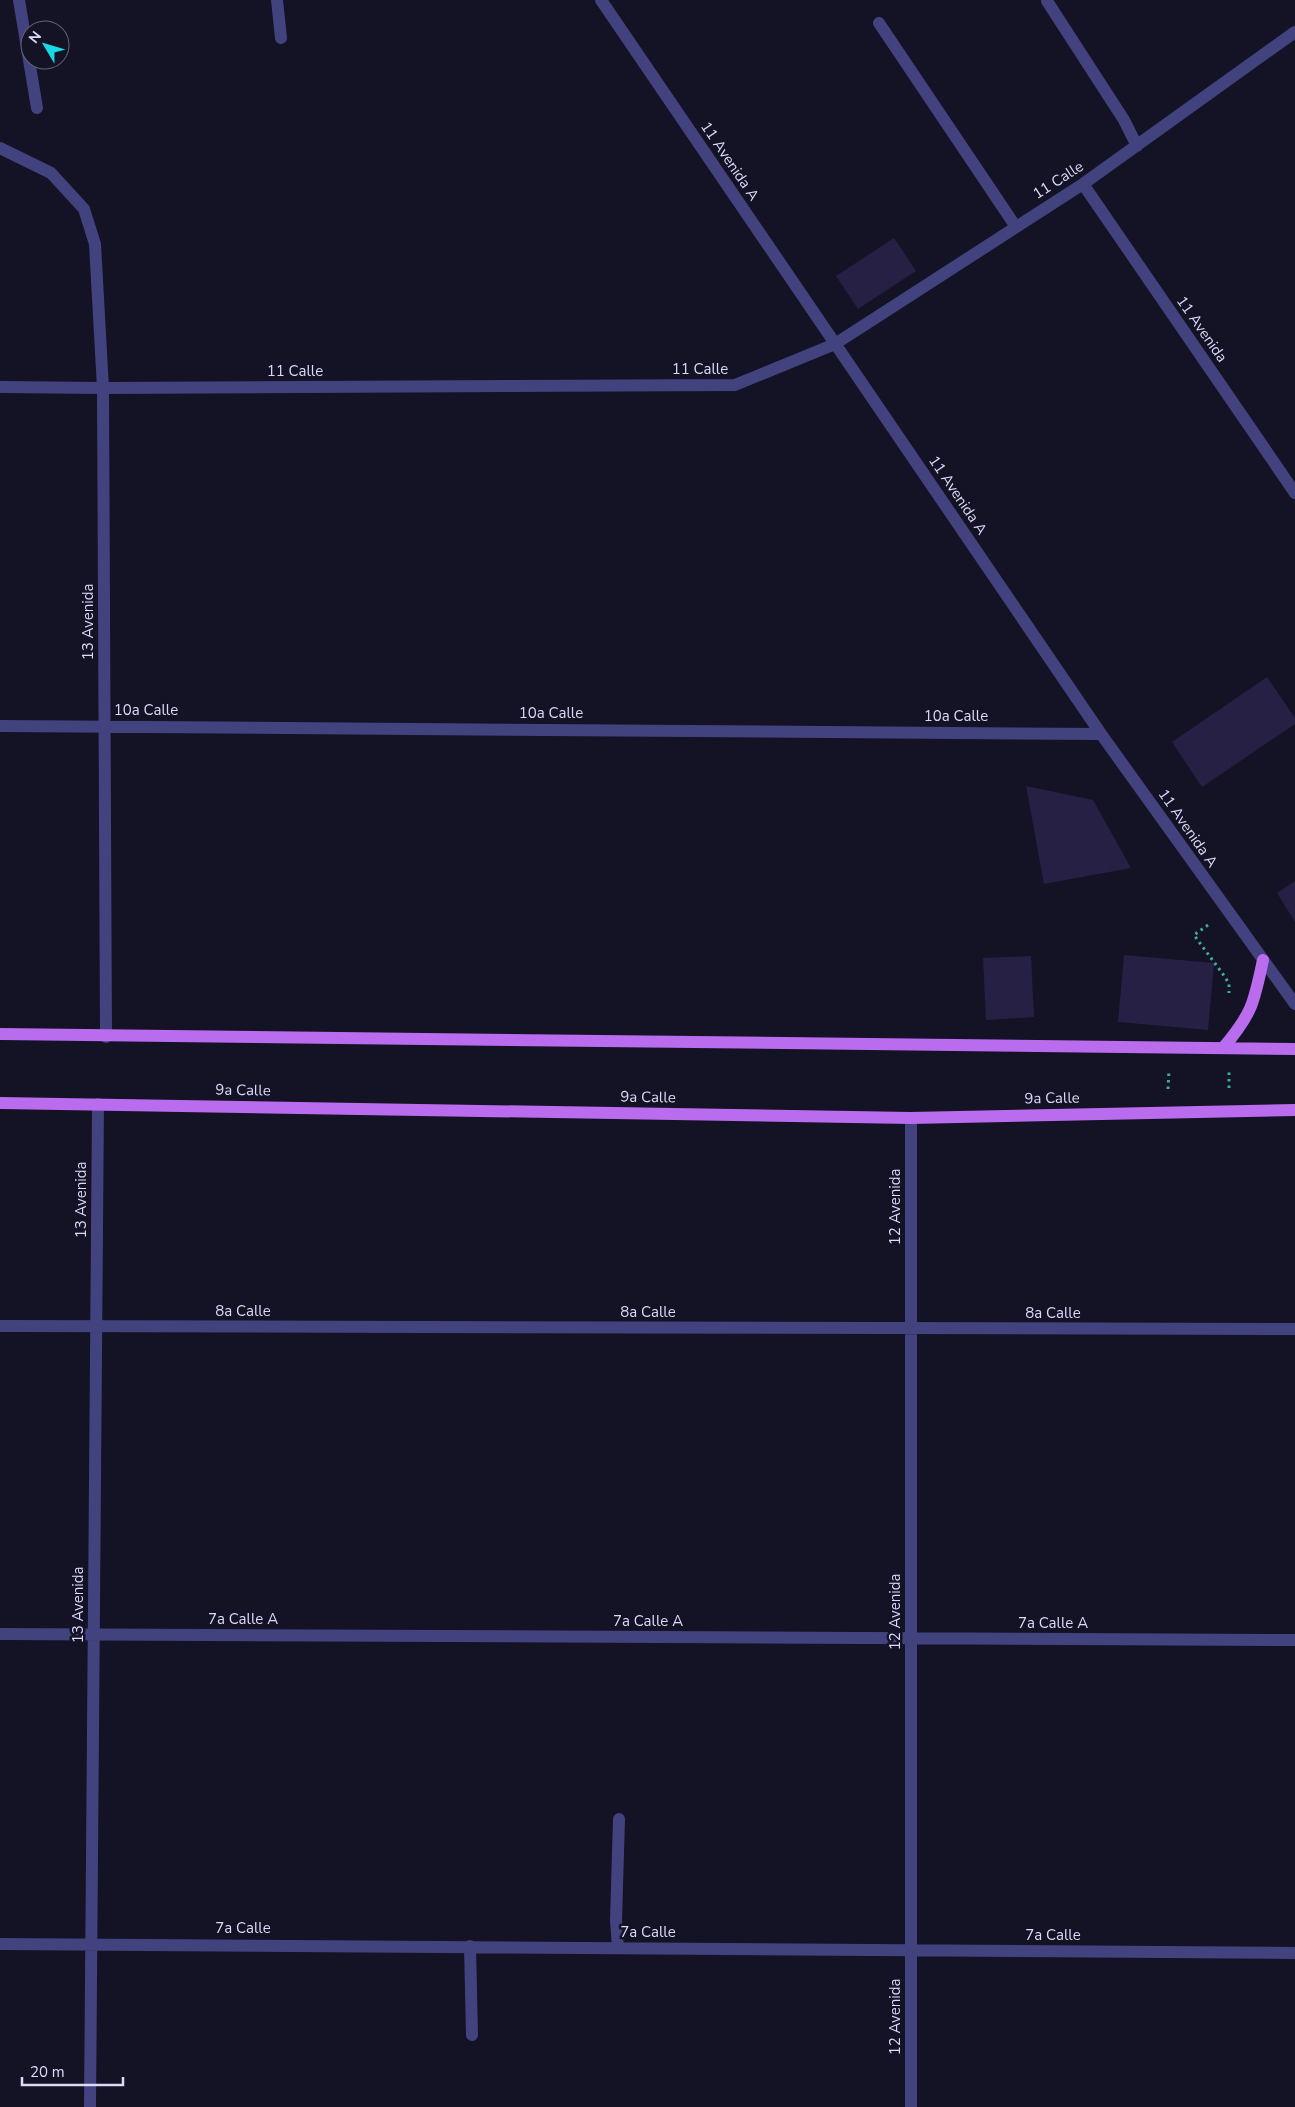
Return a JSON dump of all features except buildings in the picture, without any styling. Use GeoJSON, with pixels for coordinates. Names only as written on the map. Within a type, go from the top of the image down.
{"type":"FeatureCollection","features":[{"type":"Feature","properties":{"kind":"main road"},"geometry":{"type":"LineString","coordinates":[[1223,1048],[1240,1028],[1250,1010],[1263,960]]}},
{"type":"Feature","properties":{"kind":"main road"},"geometry":{"type":"LineString","coordinates":[[0,1034],[106,1037],[1295,1048]]}},
{"type":"Feature","properties":{"kind":"main road","name":"9a Calle"},"geometry":{"type":"LineString","coordinates":[[0,1102],[911,1118],[1295,1110]]}},
{"type":"Feature","properties":{"kind":"street"},"geometry":{"type":"LineString","coordinates":[[20,0],[37,108]]}},
{"type":"Feature","properties":{"kind":"street"},"geometry":{"type":"LineString","coordinates":[[277,0],[281,38]]}},
{"type":"Feature","properties":{"kind":"street","name":"11 Avenida A"},"geometry":{"type":"LineString","coordinates":[[601,0],[1101,734],[1295,1004]]}},
{"type":"Feature","properties":{"kind":"street"},"geometry":{"type":"LineString","coordinates":[[1047,1],[1124,120],[1137,146]]}},
{"type":"Feature","properties":{"kind":"street"},"geometry":{"type":"LineString","coordinates":[[879,22],[1016,228]]}},
{"type":"Feature","properties":{"kind":"street","name":"11 Calle"},"geometry":{"type":"LineString","coordinates":[[0,387],[735,385],[835,344],[1083,184],[1295,32]]}},
{"type":"Feature","properties":{"kind":"street","name":"13 Avenida"},"geometry":{"type":"LineString","coordinates":[[0,148],[51,173],[84,208],[95,244],[103,388],[106,1037]]}},
{"type":"Feature","properties":{"kind":"street","name":"11 Avenida"},"geometry":{"type":"LineString","coordinates":[[1083,184],[1295,493]]}},
{"type":"Feature","properties":{"kind":"street","name":"10a Calle"},"geometry":{"type":"LineString","coordinates":[[0,726],[1101,734]]}},
{"type":"Feature","properties":{"kind":"street","name":"13 Avenida"},"geometry":{"type":"LineString","coordinates":[[90,2107],[98,1104]]}},
{"type":"Feature","properties":{"kind":"street","name":"12 Avenida"},"geometry":{"type":"LineString","coordinates":[[911,1118],[911,2107]]}},
{"type":"Feature","properties":{"kind":"street","name":"8a Calle"},"geometry":{"type":"LineString","coordinates":[[0,1326],[1295,1329]]}},
{"type":"Feature","properties":{"kind":"street","name":"7a Calle A"},"geometry":{"type":"LineString","coordinates":[[0,1634],[1295,1640]]}},
{"type":"Feature","properties":{"kind":"street"},"geometry":{"type":"LineString","coordinates":[[618,1948],[616,1920],[619,1819]]}},
{"type":"Feature","properties":{"kind":"street","name":"7a Calle"},"geometry":{"type":"LineString","coordinates":[[0,1944],[1295,1953]]}},
{"type":"Feature","properties":{"kind":"street"},"geometry":{"type":"LineString","coordinates":[[470,1946],[472,2035]]}},
{"type":"Feature","properties":{"kind":"path"},"geometry":{"type":"LineString","coordinates":[[1194,935],[1225,977]]}}]}
